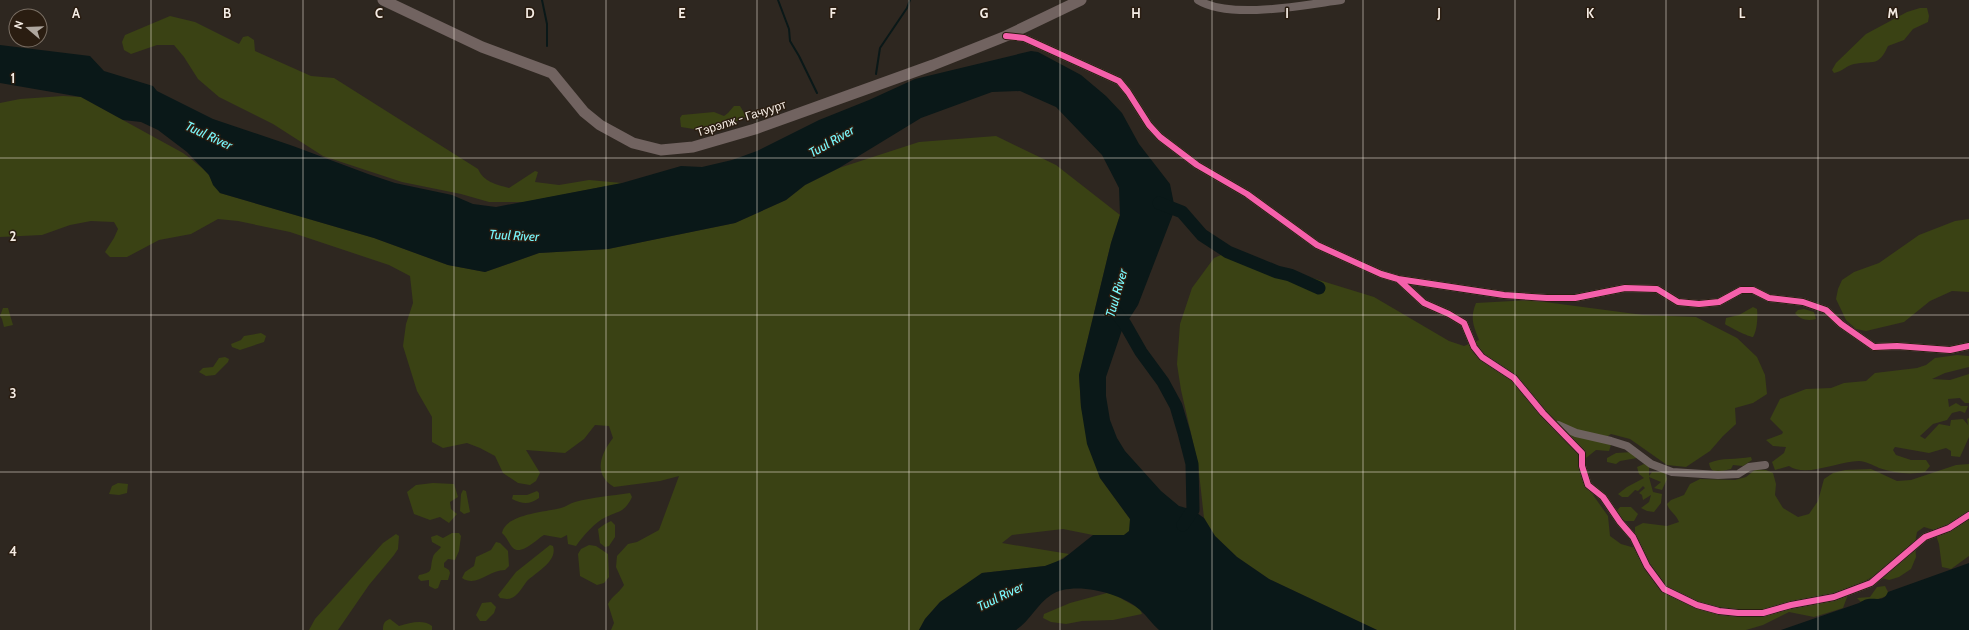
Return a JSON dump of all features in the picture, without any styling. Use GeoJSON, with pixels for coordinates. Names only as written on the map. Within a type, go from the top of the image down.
{"type":"FeatureCollection","features":[{"type":"Feature","properties":{"kind":"main road","name":"Тэрэлж - Гачуурт"},"geometry":{"type":"LineString","coordinates":[[383,0],[482,47],[552,73],[584,112],[600,125],[633,143],[661,150],[693,147],[732,137],[933,65],[1006,36],[1081,0]]}},
{"type":"Feature","properties":{"kind":"street"},"geometry":{"type":"LineString","coordinates":[[1198,0],[1207,6],[1247,11],[1341,0]]}},
{"type":"Feature","properties":{"kind":"street"},"geometry":{"type":"LineString","coordinates":[[1006,36],[1024,38],[1119,81],[1128,92],[1148,125],[1160,137],[1197,165],[1247,194],[1317,245],[1381,274],[1398,279],[1504,295],[1547,298],[1575,298],[1625,288],[1658,290],[1678,302],[1699,304],[1719,302],[1740,290],[1753,290],[1769,298],[1803,302],[1826,310],[1841,324],[1874,347],[1897,346],[1950,350],[1969,346]]}},
{"type":"Feature","properties":{"kind":"street"},"geometry":{"type":"LineString","coordinates":[[1398,279],[1424,303],[1449,314],[1464,323],[1474,347],[1482,357],[1514,378],[1553,424],[1582,453],[1582,466],[1588,485],[1603,497],[1620,522],[1633,537],[1647,566],[1664,589],[1697,605],[1719,611],[1763,613],[1791,605],[1834,597],[1871,582],[1925,537],[1949,528],[1969,514]]}},
{"type":"Feature","properties":{"kind":"street"},"geometry":{"type":"LineString","coordinates":[[1553,424],[1576,434],[1611,441],[1627,446],[1651,464],[1672,472],[1718,475],[1738,474],[1749,467],[1765,465]]}},
{"type":"Feature","properties":{"kind":"green space"},"geometry":{"type":"Polygon","coordinates":[[[1920,8],[1927,8],[1929,16],[1928,22],[1913,29],[1904,40],[1888,46],[1881,58],[1874,62],[1851,65],[1834,73],[1832,70],[1836,63],[1866,34],[1907,12],[1920,8]]]}},
{"type":"Feature","properties":{"kind":"green space"},"geometry":{"type":"Polygon","coordinates":[[[170,16],[195,22],[239,44],[243,37],[248,36],[254,40],[255,51],[311,76],[334,78],[478,169],[483,177],[495,184],[509,188],[535,171],[538,172],[535,182],[559,185],[589,180],[622,183],[525,202],[489,202],[461,194],[402,182],[323,156],[273,124],[219,97],[198,79],[184,57],[174,45],[157,45],[131,54],[124,50],[122,42],[125,35],[170,16]]]}},
{"type":"Feature","properties":{"kind":"green space"},"geometry":{"type":"Polygon","coordinates":[[[63,96],[81,97],[183,153],[208,174],[220,193],[374,238],[448,265],[485,272],[539,253],[608,249],[735,223],[786,200],[805,185],[839,168],[919,142],[996,136],[1056,165],[1120,215],[1111,243],[1079,375],[1081,407],[1100,478],[1130,519],[1130,531],[1124,535],[1093,535],[1063,529],[1012,535],[1002,543],[1069,554],[1055,563],[1045,566],[982,573],[940,602],[925,619],[919,630],[611,630],[614,623],[608,604],[624,585],[616,567],[617,556],[628,544],[637,542],[659,530],[679,476],[660,481],[614,487],[607,482],[601,470],[601,464],[608,444],[613,438],[609,426],[595,425],[584,439],[565,453],[526,450],[540,473],[536,481],[530,485],[518,483],[503,473],[495,456],[480,448],[467,443],[443,448],[432,442],[432,417],[417,391],[403,346],[406,324],[413,303],[410,276],[389,265],[290,232],[238,221],[218,219],[191,234],[159,240],[127,257],[110,257],[105,252],[118,229],[114,222],[91,221],[70,225],[42,235],[0,237],[0,103],[20,99],[63,96]]]}},
{"type":"Feature","properties":{"kind":"green space"},"geometry":{"type":"Polygon","coordinates":[[[734,106],[740,106],[746,116],[743,119],[706,131],[681,127],[680,118],[682,115],[714,112],[724,116],[734,106]]]}},
{"type":"Feature","properties":{"kind":"green space"},"geometry":{"type":"Polygon","coordinates":[[[1969,219],[1969,292],[1952,291],[1930,301],[1904,322],[1866,331],[1856,329],[1846,320],[1836,299],[1842,280],[1854,272],[1879,263],[1919,235],[1955,221],[1969,219]]]}},
{"type":"Feature","properties":{"kind":"green space"},"geometry":{"type":"Polygon","coordinates":[[[1228,252],[1374,297],[1449,341],[1464,346],[1479,340],[1473,322],[1473,313],[1476,303],[1530,300],[1643,315],[1696,317],[1737,338],[1757,357],[1765,375],[1767,394],[1753,403],[1735,408],[1736,424],[1710,451],[1686,467],[1667,465],[1630,439],[1611,434],[1605,438],[1611,445],[1609,451],[1596,450],[1581,462],[1593,495],[1608,516],[1610,536],[1621,544],[1635,548],[1635,527],[1643,523],[1667,526],[1679,522],[1667,504],[1671,500],[1684,495],[1690,484],[1700,479],[1735,480],[1746,477],[1756,469],[1766,470],[1773,473],[1776,484],[1775,495],[1783,508],[1798,517],[1809,514],[1818,501],[1824,479],[1833,473],[1845,470],[1871,469],[1897,481],[1911,480],[1956,465],[1969,464],[1969,556],[1951,569],[1942,567],[1939,544],[1934,530],[1924,527],[1917,532],[1915,543],[1916,557],[1911,569],[1899,577],[1889,580],[1874,576],[1850,589],[1843,608],[1814,617],[1789,612],[1763,625],[1746,630],[1377,630],[1269,579],[1237,557],[1215,536],[1204,518],[1198,464],[1181,390],[1177,364],[1180,324],[1192,288],[1214,258],[1228,252]]]}},
{"type":"Feature","properties":{"kind":"green space"},"geometry":{"type":"Polygon","coordinates":[[[1753,307],[1757,309],[1757,316],[1756,328],[1753,337],[1739,332],[1725,324],[1726,318],[1739,315],[1753,307]]]}},
{"type":"Feature","properties":{"kind":"green space"},"geometry":{"type":"Polygon","coordinates":[[[3,308],[8,308],[13,325],[4,327],[0,316],[3,308]]]}},
{"type":"Feature","properties":{"kind":"green space"},"geometry":{"type":"Polygon","coordinates":[[[1804,309],[1814,312],[1816,319],[1804,319],[1795,313],[1798,310],[1804,309]]]}},
{"type":"Feature","properties":{"kind":"green space"},"geometry":{"type":"Polygon","coordinates":[[[261,333],[266,336],[264,342],[240,350],[232,347],[231,344],[241,340],[244,336],[261,333]]]}},
{"type":"Feature","properties":{"kind":"green space"},"geometry":{"type":"Polygon","coordinates":[[[1957,355],[1969,356],[1969,367],[1945,373],[1932,379],[1950,380],[1969,374],[1969,403],[1965,403],[1960,398],[1948,399],[1949,407],[1956,403],[1961,406],[1968,406],[1965,413],[1960,411],[1952,413],[1947,420],[1933,424],[1920,436],[1925,439],[1939,424],[1950,426],[1951,420],[1963,419],[1968,425],[1967,419],[1969,418],[1969,437],[1960,457],[1951,456],[1951,451],[1946,448],[1929,453],[1895,447],[1893,450],[1896,455],[1911,460],[1926,460],[1930,466],[1925,472],[1902,473],[1879,468],[1866,462],[1859,461],[1813,470],[1796,469],[1789,466],[1775,470],[1772,462],[1784,453],[1786,447],[1773,446],[1766,440],[1782,434],[1783,432],[1770,419],[1780,399],[1806,389],[1831,388],[1844,383],[1866,381],[1875,373],[1917,368],[1926,365],[1935,358],[1957,355]]]}},
{"type":"Feature","properties":{"kind":"green space"},"geometry":{"type":"Polygon","coordinates":[[[225,357],[229,359],[228,362],[215,375],[206,376],[199,372],[203,368],[213,367],[219,358],[225,357]]]}},
{"type":"Feature","properties":{"kind":"green space"},"geometry":{"type":"Polygon","coordinates":[[[1633,452],[1637,458],[1620,461],[1616,464],[1607,462],[1607,458],[1616,453],[1633,452]]]}},
{"type":"Feature","properties":{"kind":"green space"},"geometry":{"type":"Polygon","coordinates":[[[1751,457],[1752,460],[1743,466],[1733,465],[1731,469],[1717,472],[1712,470],[1709,463],[1719,460],[1751,457]]]}},
{"type":"Feature","properties":{"kind":"green space"},"geometry":{"type":"Polygon","coordinates":[[[1644,464],[1649,466],[1649,476],[1652,472],[1665,472],[1667,479],[1662,490],[1654,488],[1661,482],[1649,477],[1653,492],[1662,494],[1661,503],[1654,512],[1641,508],[1649,502],[1651,495],[1643,500],[1642,495],[1639,493],[1645,488],[1643,486],[1638,491],[1635,490],[1628,497],[1622,497],[1618,494],[1627,487],[1644,478],[1639,474],[1637,467],[1644,464]]]}},
{"type":"Feature","properties":{"kind":"green space"},"geometry":{"type":"Polygon","coordinates":[[[118,483],[128,484],[127,493],[119,495],[109,494],[112,486],[118,483]]]}},
{"type":"Feature","properties":{"kind":"green space"},"geometry":{"type":"Polygon","coordinates":[[[433,483],[454,484],[458,497],[450,502],[451,509],[457,514],[449,523],[440,517],[430,520],[414,514],[407,492],[416,485],[433,483]]]}},
{"type":"Feature","properties":{"kind":"green space"},"geometry":{"type":"Polygon","coordinates":[[[463,490],[466,491],[470,512],[464,514],[460,511],[461,494],[463,490]]]}},
{"type":"Feature","properties":{"kind":"green space"},"geometry":{"type":"Polygon","coordinates":[[[537,491],[539,493],[539,498],[529,503],[523,503],[512,499],[513,495],[527,495],[537,491]]]}},
{"type":"Feature","properties":{"kind":"green space"},"geometry":{"type":"Polygon","coordinates":[[[630,493],[632,497],[627,506],[598,522],[576,546],[568,544],[567,535],[561,538],[544,535],[529,546],[516,550],[502,533],[510,522],[527,515],[565,507],[582,500],[630,493]]]}},
{"type":"Feature","properties":{"kind":"green space"},"geometry":{"type":"Polygon","coordinates":[[[1620,507],[1631,507],[1638,514],[1634,521],[1625,521],[1614,514],[1620,507]]]}},
{"type":"Feature","properties":{"kind":"green space"},"geometry":{"type":"Polygon","coordinates":[[[611,521],[615,525],[615,537],[609,546],[605,547],[600,543],[598,529],[611,521]]]}},
{"type":"Feature","properties":{"kind":"green space"},"geometry":{"type":"Polygon","coordinates":[[[452,533],[459,533],[461,536],[459,551],[455,560],[448,559],[444,563],[444,567],[449,570],[450,573],[448,580],[441,580],[438,588],[435,589],[429,586],[429,580],[421,581],[418,578],[419,575],[429,571],[435,553],[441,547],[432,542],[431,537],[437,535],[443,538],[452,533]]]}},
{"type":"Feature","properties":{"kind":"green space"},"geometry":{"type":"Polygon","coordinates":[[[396,534],[399,536],[398,549],[369,585],[338,630],[309,630],[315,619],[383,543],[396,534]]]}},
{"type":"Feature","properties":{"kind":"green space"},"geometry":{"type":"Polygon","coordinates":[[[496,542],[500,543],[508,551],[509,566],[505,570],[493,573],[478,580],[467,581],[462,578],[465,572],[474,566],[476,557],[491,550],[496,542]]]}},
{"type":"Feature","properties":{"kind":"green space"},"geometry":{"type":"Polygon","coordinates":[[[550,545],[553,546],[554,551],[552,557],[545,566],[527,581],[515,596],[510,599],[500,598],[498,595],[516,572],[550,545]]]}},
{"type":"Feature","properties":{"kind":"green space"},"geometry":{"type":"Polygon","coordinates":[[[589,545],[596,546],[608,554],[609,577],[604,583],[597,585],[580,576],[578,554],[581,549],[589,545]]]}},
{"type":"Feature","properties":{"kind":"green space"},"geometry":{"type":"Polygon","coordinates":[[[1885,586],[1888,592],[1886,596],[1882,598],[1861,602],[1857,598],[1870,597],[1877,587],[1885,586]]]}},
{"type":"Feature","properties":{"kind":"green space"},"geometry":{"type":"Polygon","coordinates":[[[1107,593],[1113,594],[1140,609],[1142,614],[1113,620],[1082,621],[1066,624],[1051,622],[1043,618],[1044,614],[1070,603],[1107,593]]]}},
{"type":"Feature","properties":{"kind":"green space"},"geometry":{"type":"Polygon","coordinates":[[[491,602],[496,607],[494,613],[486,621],[480,621],[476,615],[482,603],[491,602]]]}},
{"type":"Feature","properties":{"kind":"green space"},"geometry":{"type":"Polygon","coordinates":[[[390,619],[399,626],[416,622],[428,624],[432,626],[432,630],[383,630],[384,623],[390,619]]]}},
{"type":"Feature","properties":{"kind":"water","name":"Tuul River"},"geometry":{"type":"Polygon","coordinates":[[[0,45],[8,46],[8,48],[25,48],[90,56],[104,71],[153,86],[157,91],[213,119],[395,183],[452,195],[473,204],[496,207],[622,183],[681,166],[702,167],[732,160],[757,151],[819,120],[869,100],[915,79],[1031,51],[1038,52],[1081,75],[1106,96],[1122,113],[1139,144],[1170,184],[1175,209],[1138,305],[1122,330],[1106,377],[1106,396],[1110,420],[1117,438],[1125,451],[1161,491],[1179,506],[1193,510],[1204,518],[1215,536],[1237,557],[1269,579],[1377,630],[1159,630],[1140,610],[1122,598],[1097,590],[1071,589],[1060,591],[1051,595],[1016,630],[919,630],[925,619],[940,602],[982,573],[1045,566],[1063,559],[1093,535],[1124,535],[1129,531],[1130,519],[1100,478],[1087,444],[1081,407],[1079,375],[1111,243],[1120,215],[1119,188],[1102,155],[1056,107],[1020,91],[992,92],[921,118],[839,168],[805,185],[786,200],[735,223],[608,249],[539,253],[485,272],[448,265],[374,238],[220,193],[213,185],[209,175],[187,152],[158,130],[141,122],[123,120],[81,97],[0,83],[0,45]]]}},
{"type":"Feature","properties":{"kind":"water"},"geometry":{"type":"Polygon","coordinates":[[[1969,563],[1969,630],[1781,630],[1859,603],[1866,599],[1880,599],[1888,592],[1969,563]]]}},
{"type":"Feature","properties":{"kind":"waterway"},"geometry":{"type":"LineString","coordinates":[[542,0],[547,24],[547,46]]}},
{"type":"Feature","properties":{"kind":"waterway"},"geometry":{"type":"LineString","coordinates":[[778,0],[789,29],[790,41],[817,93]]}},
{"type":"Feature","properties":{"kind":"waterway"},"geometry":{"type":"LineString","coordinates":[[876,74],[880,48],[907,8],[910,0]]}},
{"type":"Feature","properties":{"kind":"waterway"},"geometry":{"type":"LineString","coordinates":[[1159,203],[1182,212],[1202,235],[1228,252],[1277,272],[1290,275],[1319,288]]}},
{"type":"Feature","properties":{"kind":"waterway","name":"Tuul River"},"geometry":{"type":"LineString","coordinates":[[1114,310],[1125,324],[1141,352],[1163,382],[1176,406],[1192,464],[1193,510],[1183,525]]}},
{"type":"Feature","properties":{"kind":"cycle path"},"geometry":{"type":"LineString","coordinates":[[1006,36],[1024,38],[1119,81],[1128,92],[1149,125],[1160,137],[1197,165],[1247,194],[1317,245],[1381,274],[1398,279],[1424,303],[1449,314],[1464,323],[1474,347],[1482,357],[1514,378],[1543,413],[1582,453],[1582,466],[1588,485],[1603,497],[1620,522],[1633,537],[1647,566],[1664,589],[1697,605],[1719,611],[1738,613],[1763,613],[1791,605],[1834,597],[1871,583],[1925,537],[1949,528],[1969,515]]}},
{"type":"Feature","properties":{"kind":"cycle path"},"geometry":{"type":"LineString","coordinates":[[1398,279],[1504,295],[1547,298],[1575,298],[1625,288],[1657,289],[1678,302],[1699,304],[1719,302],[1741,290],[1753,290],[1769,298],[1803,302],[1826,310],[1841,324],[1874,347],[1897,346],[1950,350],[1969,346]]}}]}
